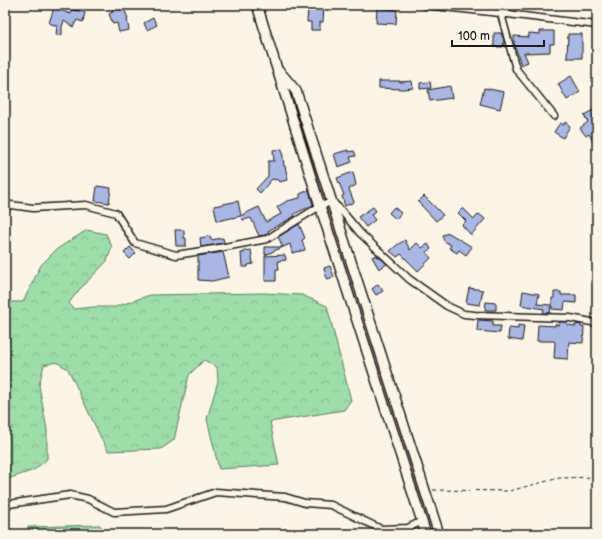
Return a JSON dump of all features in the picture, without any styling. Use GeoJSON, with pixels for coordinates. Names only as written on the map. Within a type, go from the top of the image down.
{"type":"FeatureCollection","features":[{"type":"Feature","properties":{"kind":"main road"},"geometry":{"type":"LineString","coordinates":[[257,5],[426,534]]}},
{"type":"Feature","properties":{"kind":"main road"},"geometry":{"type":"LineString","coordinates":[[277,68],[296,91],[438,534]]}},
{"type":"Feature","properties":{"kind":"street"},"geometry":{"type":"LineString","coordinates":[[71,5],[82,5]]}},
{"type":"Feature","properties":{"kind":"street"},"geometry":{"type":"LineString","coordinates":[[424,5],[597,25]]}},
{"type":"Feature","properties":{"kind":"street"},"geometry":{"type":"LineString","coordinates":[[501,14],[516,69],[554,116]]}},
{"type":"Feature","properties":{"kind":"street"},"geometry":{"type":"LineString","coordinates":[[5,208],[11,205],[33,208],[86,205],[116,213],[136,243],[176,255],[267,239],[320,206],[332,202],[340,209],[360,233],[409,279],[454,310],[464,314],[475,315],[570,318],[597,323]]}},
{"type":"Feature","properties":{"kind":"street"},"geometry":{"type":"LineString","coordinates":[[5,506],[9,504],[70,495],[88,499],[114,512],[166,509],[216,492],[285,497],[305,503],[331,505],[381,529],[408,528],[422,521]]}},
{"type":"Feature","properties":{"kind":"path"},"geometry":{"type":"LineString","coordinates":[[425,490],[509,491],[559,478],[597,477]]}},
{"type":"Feature","properties":{"kind":"green space"},"geometry":{"type":"Polygon","coordinates":[[[87,230],[106,234],[112,247],[107,261],[79,290],[69,303],[74,309],[115,307],[150,295],[264,293],[302,295],[327,306],[351,400],[344,410],[270,422],[279,465],[219,469],[207,419],[218,381],[217,367],[204,360],[189,375],[174,440],[161,449],[108,451],[68,369],[56,362],[44,365],[39,385],[47,430],[47,459],[34,470],[5,480],[5,302],[23,302],[41,265],[57,249],[87,230]]]}},
{"type":"Feature","properties":{"kind":"green space"},"geometry":{"type":"Polygon","coordinates":[[[100,525],[107,534],[24,534],[28,527],[100,525]]]}},
{"type":"Feature","properties":{"kind":"building"},"geometry":{"type":"Polygon","coordinates":[[[119,6],[120,10],[124,8],[128,19],[129,30],[119,32],[117,23],[113,24],[109,14],[113,12],[112,9],[119,6]]]}},
{"type":"Feature","properties":{"kind":"building"},"geometry":{"type":"Polygon","coordinates":[[[308,6],[324,7],[323,22],[320,22],[320,30],[311,30],[311,22],[307,22],[308,6]]]}},
{"type":"Feature","properties":{"kind":"building"},"geometry":{"type":"Polygon","coordinates":[[[54,8],[71,14],[72,10],[85,12],[83,22],[77,20],[73,27],[64,21],[62,35],[56,35],[57,26],[49,23],[54,8]]]}},
{"type":"Feature","properties":{"kind":"building"},"geometry":{"type":"Polygon","coordinates":[[[377,8],[397,10],[396,24],[376,23],[377,8]]]}},
{"type":"Feature","properties":{"kind":"building"},"geometry":{"type":"Polygon","coordinates":[[[153,18],[157,25],[147,30],[144,23],[153,18]]]}},
{"type":"Feature","properties":{"kind":"building"},"geometry":{"type":"Polygon","coordinates":[[[540,31],[554,31],[554,44],[550,44],[550,52],[524,53],[528,62],[521,65],[514,43],[514,36],[529,37],[529,33],[540,34],[540,31]]]}},
{"type":"Feature","properties":{"kind":"building"},"geometry":{"type":"Polygon","coordinates":[[[494,33],[501,33],[504,40],[503,47],[494,47],[494,33]]]}},
{"type":"Feature","properties":{"kind":"building"},"geometry":{"type":"Polygon","coordinates":[[[568,34],[582,34],[582,58],[567,58],[568,34]]]}},
{"type":"Feature","properties":{"kind":"building"},"geometry":{"type":"Polygon","coordinates":[[[571,76],[580,92],[567,100],[558,84],[571,76]]]}},
{"type":"Feature","properties":{"kind":"building"},"geometry":{"type":"Polygon","coordinates":[[[379,81],[412,81],[413,88],[379,88],[379,81]]]}},
{"type":"Feature","properties":{"kind":"building"},"geometry":{"type":"Polygon","coordinates":[[[430,82],[431,88],[420,89],[420,83],[430,82]]]}},
{"type":"Feature","properties":{"kind":"building"},"geometry":{"type":"Polygon","coordinates":[[[450,86],[452,98],[430,101],[428,90],[450,86]]]}},
{"type":"Feature","properties":{"kind":"building"},"geometry":{"type":"Polygon","coordinates":[[[484,88],[504,92],[500,109],[480,104],[484,88]]]}},
{"type":"Feature","properties":{"kind":"building"},"geometry":{"type":"Polygon","coordinates":[[[597,108],[597,149],[589,134],[586,136],[580,128],[588,122],[584,115],[597,108]]]}},
{"type":"Feature","properties":{"kind":"building"},"geometry":{"type":"Polygon","coordinates":[[[565,122],[570,126],[563,138],[554,132],[560,123],[564,125],[565,122]]]}},
{"type":"Feature","properties":{"kind":"building"},"geometry":{"type":"Polygon","coordinates":[[[282,149],[284,166],[288,180],[279,182],[278,180],[272,179],[260,193],[256,189],[268,176],[268,161],[274,161],[273,150],[282,149]]]}},
{"type":"Feature","properties":{"kind":"building"},"geometry":{"type":"Polygon","coordinates":[[[348,150],[348,152],[354,151],[356,156],[350,157],[352,162],[338,167],[334,154],[348,150]]]}},
{"type":"Feature","properties":{"kind":"building"},"geometry":{"type":"Polygon","coordinates":[[[353,172],[356,185],[349,189],[354,202],[345,206],[342,196],[344,195],[337,178],[353,172]]]}},
{"type":"Feature","properties":{"kind":"building"},"geometry":{"type":"Polygon","coordinates":[[[97,186],[111,188],[109,203],[95,201],[97,186]]]}},
{"type":"Feature","properties":{"kind":"building"},"geometry":{"type":"Polygon","coordinates":[[[309,190],[313,205],[294,214],[295,216],[268,231],[269,233],[265,235],[259,236],[251,218],[243,220],[242,215],[259,207],[266,222],[281,214],[277,207],[287,201],[300,198],[300,194],[309,190]]]}},
{"type":"Feature","properties":{"kind":"building"},"geometry":{"type":"Polygon","coordinates":[[[424,196],[443,215],[436,221],[418,202],[424,196]]]}},
{"type":"Feature","properties":{"kind":"building"},"geometry":{"type":"Polygon","coordinates":[[[238,201],[241,216],[217,221],[214,206],[238,201]]]}},
{"type":"Feature","properties":{"kind":"building"},"geometry":{"type":"Polygon","coordinates":[[[373,207],[376,211],[371,215],[375,220],[366,227],[358,217],[373,207]]]}},
{"type":"Feature","properties":{"kind":"building"},"geometry":{"type":"Polygon","coordinates":[[[394,207],[401,213],[396,219],[389,213],[394,207]]]}},
{"type":"Feature","properties":{"kind":"building"},"geometry":{"type":"Polygon","coordinates":[[[463,208],[474,219],[479,214],[485,219],[472,234],[470,234],[462,225],[466,221],[458,213],[463,208]]]}},
{"type":"Feature","properties":{"kind":"building"},"geometry":{"type":"Polygon","coordinates":[[[299,224],[305,238],[302,240],[305,250],[292,253],[290,244],[265,255],[265,247],[283,247],[278,237],[299,224]]]}},
{"type":"Feature","properties":{"kind":"building"},"geometry":{"type":"Polygon","coordinates":[[[175,230],[184,230],[186,246],[176,246],[175,230]]]}},
{"type":"Feature","properties":{"kind":"building"},"geometry":{"type":"Polygon","coordinates":[[[449,233],[472,247],[466,255],[459,250],[457,253],[449,248],[451,245],[444,241],[442,235],[449,233]]]}},
{"type":"Feature","properties":{"kind":"building"},"geometry":{"type":"Polygon","coordinates":[[[210,236],[211,240],[223,238],[224,243],[201,247],[200,238],[210,236]]]}},
{"type":"Feature","properties":{"kind":"building"},"geometry":{"type":"Polygon","coordinates":[[[405,240],[410,250],[417,243],[422,248],[428,244],[431,249],[426,252],[431,258],[418,271],[401,254],[397,257],[390,251],[405,240]]]}},
{"type":"Feature","properties":{"kind":"building"},"geometry":{"type":"Polygon","coordinates":[[[130,247],[136,253],[130,259],[124,253],[130,247]]]}},
{"type":"Feature","properties":{"kind":"building"},"geometry":{"type":"Polygon","coordinates":[[[251,250],[253,264],[248,265],[248,267],[242,267],[241,253],[251,250]]]}},
{"type":"Feature","properties":{"kind":"building"},"geometry":{"type":"Polygon","coordinates":[[[223,252],[229,277],[212,281],[198,280],[198,256],[223,252]]]}},
{"type":"Feature","properties":{"kind":"building"},"geometry":{"type":"Polygon","coordinates":[[[285,255],[286,260],[278,261],[279,269],[276,269],[276,281],[265,281],[265,256],[285,255]]]}},
{"type":"Feature","properties":{"kind":"building"},"geometry":{"type":"Polygon","coordinates":[[[377,255],[378,258],[379,257],[387,264],[379,269],[372,257],[377,255]]]}},
{"type":"Feature","properties":{"kind":"building"},"geometry":{"type":"Polygon","coordinates":[[[330,266],[334,277],[327,279],[324,268],[330,266]]]}},
{"type":"Feature","properties":{"kind":"building"},"geometry":{"type":"Polygon","coordinates":[[[378,284],[383,291],[376,295],[372,289],[378,284]]]}},
{"type":"Feature","properties":{"kind":"building"},"geometry":{"type":"Polygon","coordinates":[[[469,288],[483,290],[480,305],[466,303],[469,288]]]}},
{"type":"Feature","properties":{"kind":"building"},"geometry":{"type":"Polygon","coordinates":[[[523,291],[539,294],[537,304],[551,305],[550,313],[543,313],[544,309],[521,305],[523,291]]]}},
{"type":"Feature","properties":{"kind":"building"},"geometry":{"type":"Polygon","coordinates":[[[554,292],[561,292],[561,295],[576,295],[576,303],[565,302],[564,310],[552,309],[552,298],[554,298],[554,292]]]}},
{"type":"Feature","properties":{"kind":"building"},"geometry":{"type":"Polygon","coordinates":[[[486,302],[496,303],[496,310],[485,310],[486,302]]]}},
{"type":"Feature","properties":{"kind":"building"},"geometry":{"type":"Polygon","coordinates":[[[478,320],[493,321],[493,326],[501,326],[500,333],[477,331],[478,320]]]}},
{"type":"Feature","properties":{"kind":"building"},"geometry":{"type":"Polygon","coordinates":[[[559,322],[567,322],[567,325],[576,326],[576,324],[584,327],[583,343],[569,342],[568,359],[554,358],[554,341],[537,341],[538,325],[555,326],[555,324],[559,325],[559,322]]]}},
{"type":"Feature","properties":{"kind":"building"},"geometry":{"type":"Polygon","coordinates":[[[518,325],[524,326],[522,341],[508,339],[509,328],[518,329],[518,325]]]}}]}
